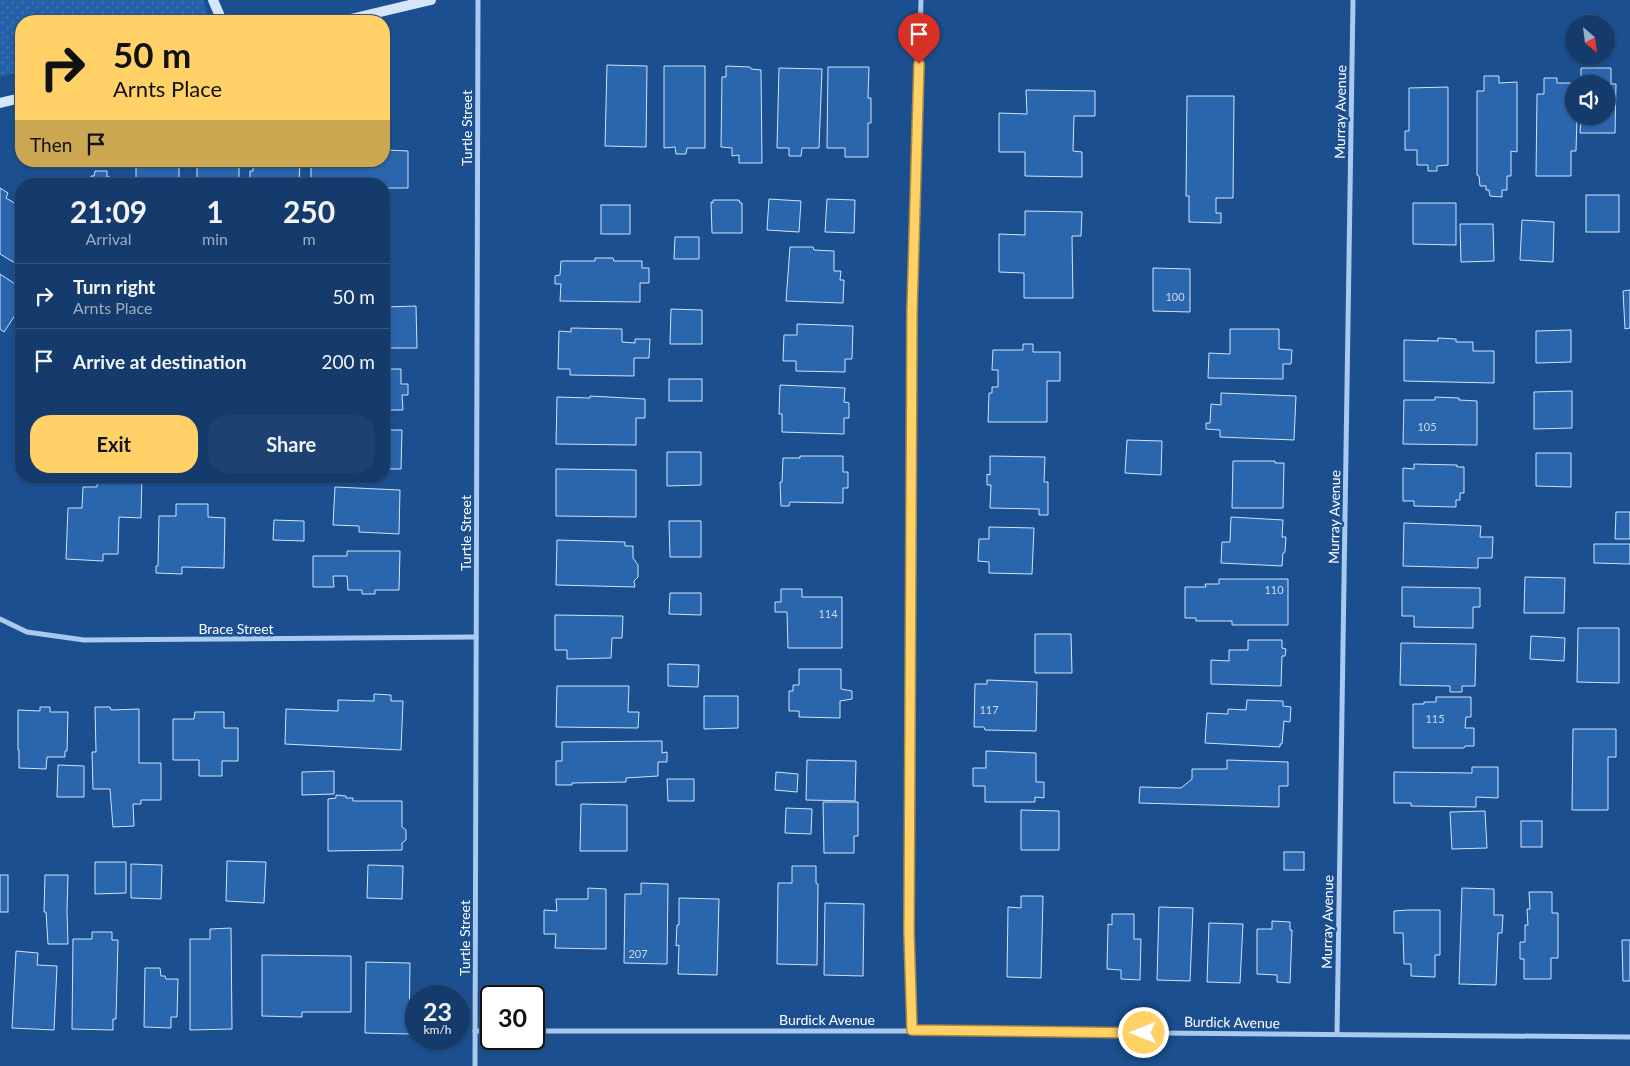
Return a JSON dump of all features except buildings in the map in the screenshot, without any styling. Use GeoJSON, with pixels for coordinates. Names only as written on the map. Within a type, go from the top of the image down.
{"type":"FeatureCollection","features":[{"type":"Feature","properties":{"kind":"street"},"geometry":{"type":"LineString","coordinates":[[213,0],[219,15]]}},
{"type":"Feature","properties":{"kind":"street"},"geometry":{"type":"LineString","coordinates":[[367,15],[431,0]]}},
{"type":"Feature","properties":{"kind":"street","name":"Turtle Street"},"geometry":{"type":"LineString","coordinates":[[475,1066],[478,0]]}},
{"type":"Feature","properties":{"kind":"street"},"geometry":{"type":"LineString","coordinates":[[912,1030],[909,932],[912,311],[921,0]]}},
{"type":"Feature","properties":{"kind":"street","name":"Murray Avenue"},"geometry":{"type":"LineString","coordinates":[[1337,1034],[1353,0]]}},
{"type":"Feature","properties":{"kind":"street"},"geometry":{"type":"LineString","coordinates":[[0,103],[15,99]]}},
{"type":"Feature","properties":{"kind":"street","name":"Brace Street"},"geometry":{"type":"LineString","coordinates":[[0,619],[27,632],[84,640],[476,637]]}},
{"type":"Feature","properties":{"kind":"street","name":"Burdick Avenue"},"geometry":{"type":"LineString","coordinates":[[545,1031],[912,1030],[1630,1037]]}},
{"type":"Feature","properties":{"kind":"street"},"geometry":{"type":"LineString","coordinates":[[475,1031],[480,1031]]}},
{"type":"Feature","properties":{"kind":"shaded area"},"geometry":{"type":"Polygon","coordinates":[[[0,0],[203,0],[207,15],[15,15],[15,73],[0,77],[0,0]]]}},
{"type":"Feature","properties":{"kind":"route"},"geometry":{"type":"LineString","coordinates":[[919,64],[912,311],[909,932],[912,1030],[1144,1033]]}}]}
